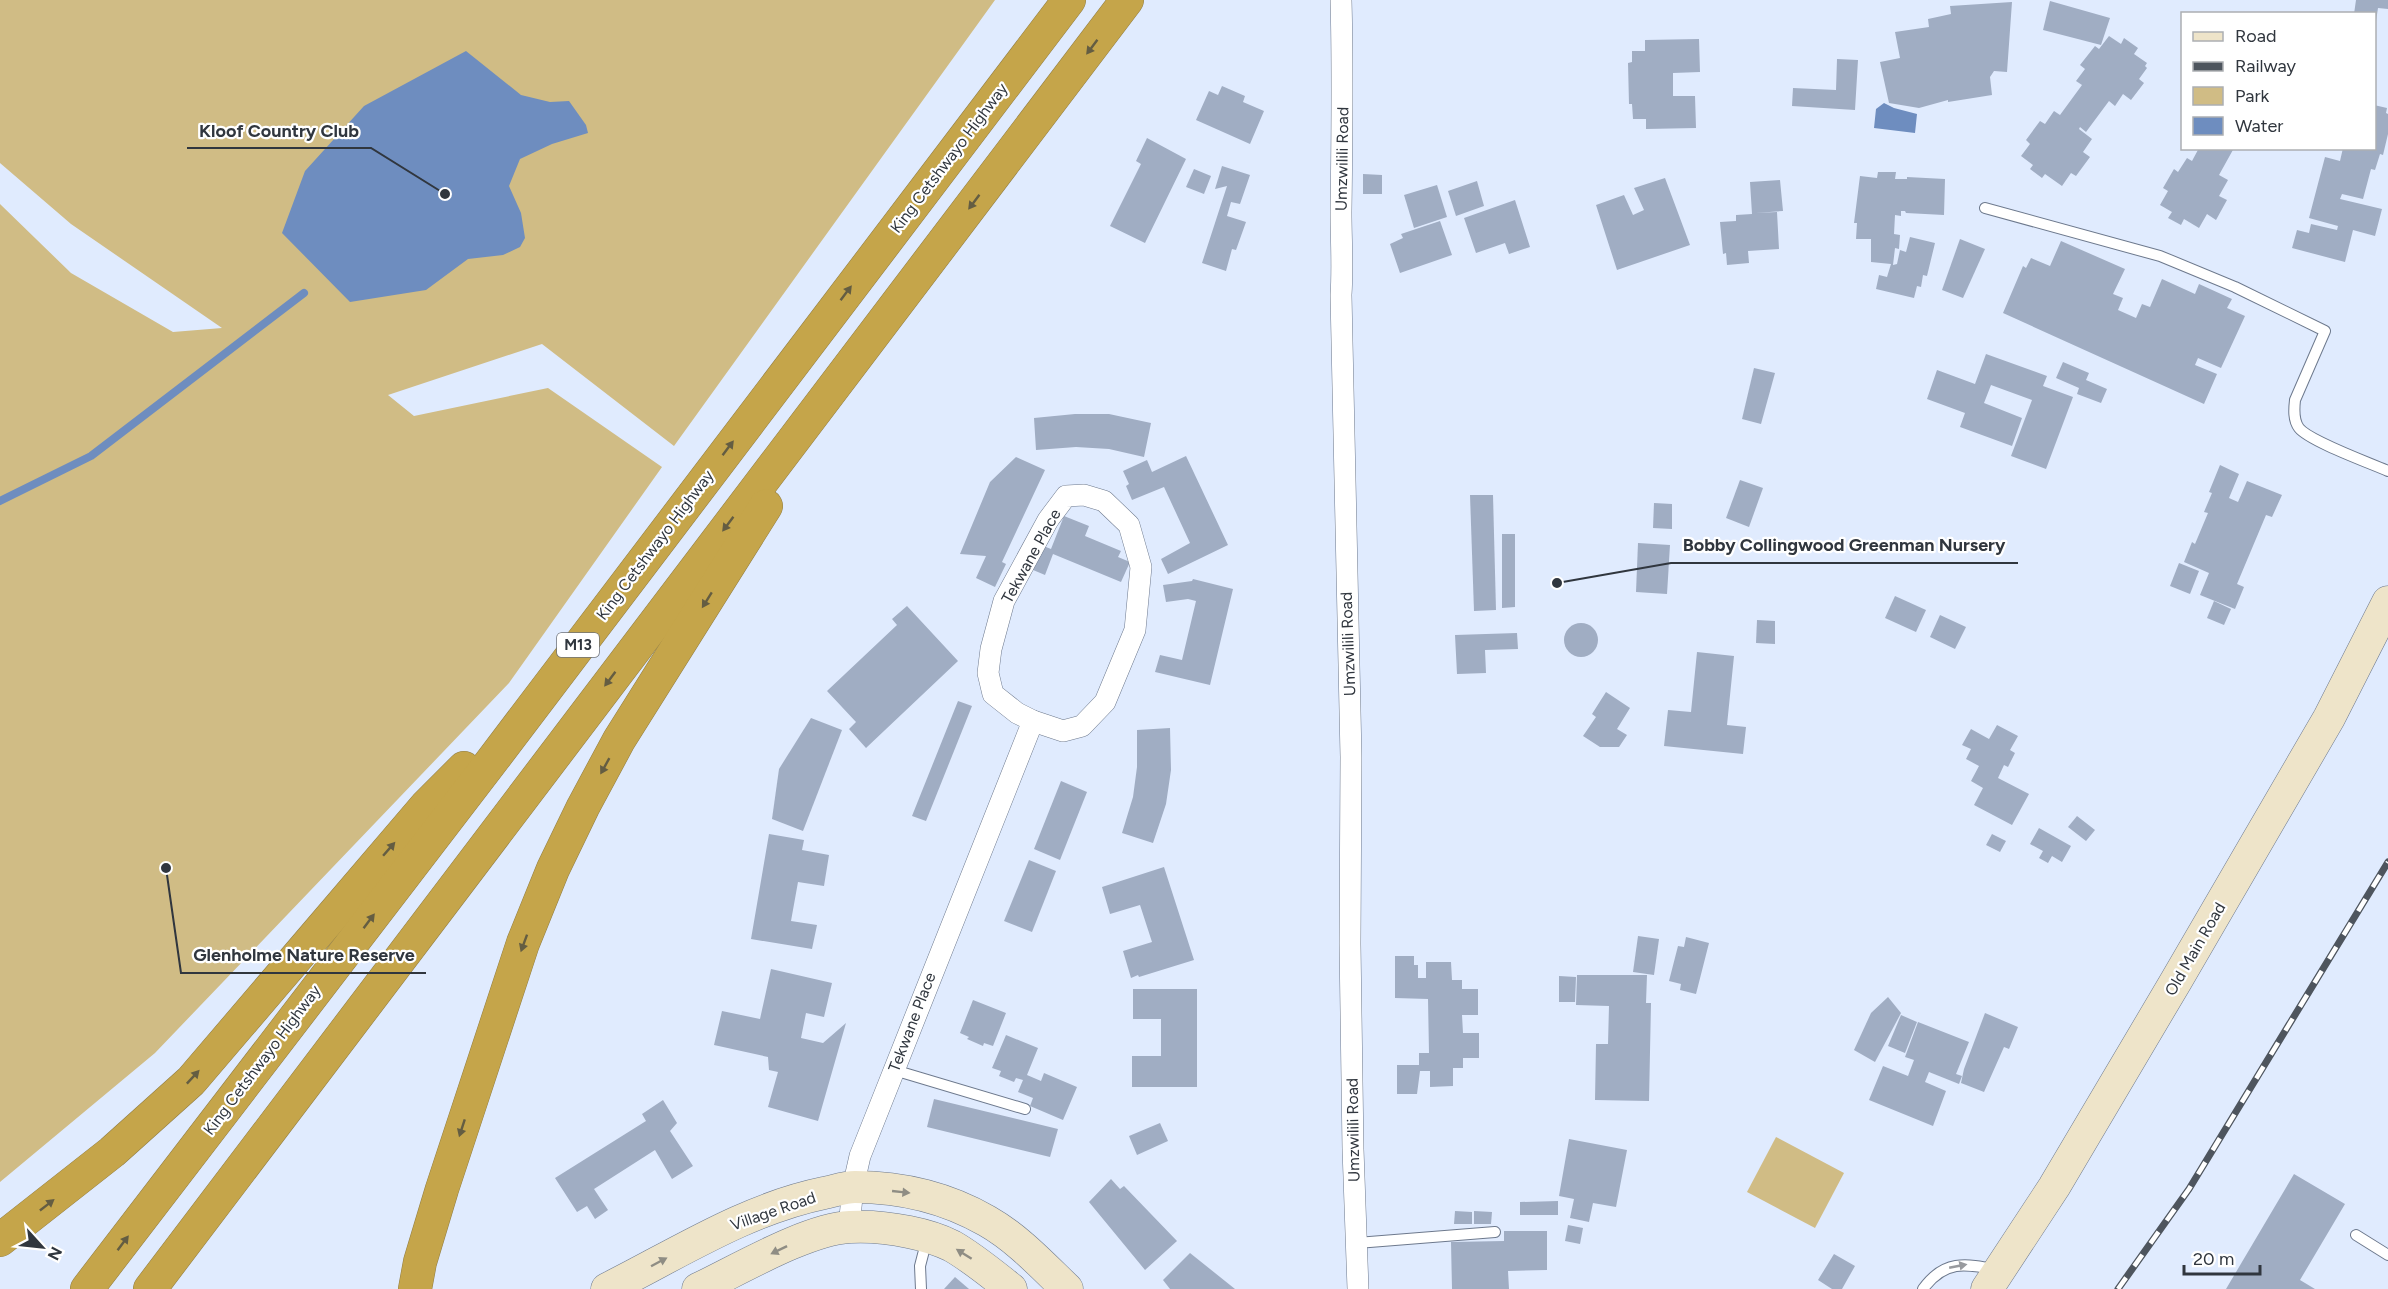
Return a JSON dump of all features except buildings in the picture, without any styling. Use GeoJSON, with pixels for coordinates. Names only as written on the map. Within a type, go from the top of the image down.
{"type":"FeatureCollection","features":[{"type":"Feature","properties":{"kind":"highway","name":"King Cetshwayo Highway"},"geometry":{"type":"LineString","coordinates":[[87,1289],[1069,0]]}},
{"type":"Feature","properties":{"kind":"highway","name":"M13"},"geometry":{"type":"LineString","coordinates":[[150,1289],[1127,0]]}},
{"type":"Feature","properties":{"kind":"highway"},"geometry":{"type":"LineString","coordinates":[[415,1289],[420,1262],[442,1188],[523,943],[583,807],[619,740],[884,319]]}},
{"type":"Feature","properties":{"kind":"highway"},"geometry":{"type":"LineString","coordinates":[[0,1240],[112,1152],[190,1081],[426,806],[549,683]]}},
{"type":"Feature","properties":{"kind":"street","name":"Umzwilili Road"},"geometry":{"type":"LineString","coordinates":[[1341,0],[1343,102],[1341,295],[1351,746],[1350,944],[1358,1289]]}},
{"type":"Feature","properties":{"kind":"street","name":"Tekwane Place"},"geometry":{"type":"LineString","coordinates":[[1084,495],[1104,501],[1129,525],[1141,567],[1135,630],[1105,702],[1082,726],[1063,730],[1033,721],[1017,713],[993,694],[988,673],[991,649],[1004,601],[1048,520],[1066,496],[1084,495]]}},
{"type":"Feature","properties":{"kind":"street","name":"Old Main Road"},"geometry":{"type":"LineString","coordinates":[[1994,1280],[2054,1187],[2182,971],[2329,718],[2388,602]]}},
{"type":"Feature","properties":{"kind":"street","name":"Tekwane Place"},"geometry":{"type":"LineString","coordinates":[[849,1227],[853,1187],[860,1156],[1033,721]]}},
{"type":"Feature","properties":{"kind":"street","name":"Village Road"},"geometry":{"type":"LineString","coordinates":[[607,1289],[725,1227],[798,1198],[853,1187],[915,1193],[944,1201],[988,1221],[1020,1245],[1067,1289]]}},
{"type":"Feature","properties":{"kind":"street"},"geometry":{"type":"LineString","coordinates":[[699,1289],[786,1246],[828,1230],[849,1227],[892,1228],[928,1236],[972,1258],[1011,1289]]}},
{"type":"Feature","properties":{"kind":"lane"},"geometry":{"type":"LineString","coordinates":[[1985,208],[2160,256],[2235,287],[2325,331],[2295,400],[2294,412],[2297,426],[2304,433],[2388,471]]}},
{"type":"Feature","properties":{"kind":"lane"},"geometry":{"type":"LineString","coordinates":[[894,1070],[1025,1109]]}},
{"type":"Feature","properties":{"kind":"lane"},"geometry":{"type":"LineString","coordinates":[[1357,1243],[1495,1232]]}},
{"type":"Feature","properties":{"kind":"lane"},"geometry":{"type":"LineString","coordinates":[[2356,1235],[2388,1255]]}},
{"type":"Feature","properties":{"kind":"lane"},"geometry":{"type":"LineString","coordinates":[[921,1289],[920,1266],[928,1236]]}},
{"type":"Feature","properties":{"kind":"lane"},"geometry":{"type":"LineString","coordinates":[[1923,1289],[1931,1277],[1958,1265],[1968,1264],[1994,1280]]}},
{"type":"Feature","properties":{"kind":"green space"},"geometry":{"type":"Polygon","coordinates":[[[0,0],[995,0],[674,446],[542,344],[388,395],[414,416],[548,388],[662,467],[509,683],[155,1053],[0,1182],[0,204],[71,273],[173,332],[222,328],[71,224],[0,163],[0,0]]]}},
{"type":"Feature","properties":{"kind":"green space"},"geometry":{"type":"Polygon","coordinates":[[[1776,1137],[1844,1173],[1815,1228],[1747,1192],[1776,1137]]]}},
{"type":"Feature","properties":{"kind":"water"},"geometry":{"type":"Polygon","coordinates":[[[466,51],[521,95],[550,102],[569,101],[586,125],[588,133],[552,144],[520,159],[509,186],[521,213],[525,238],[520,247],[503,255],[468,259],[426,290],[350,302],[282,233],[305,171],[364,106],[466,51]]]}},
{"type":"Feature","properties":{"kind":"water"},"geometry":{"type":"Polygon","coordinates":[[[1884,103],[1917,114],[1915,133],[1874,128],[1876,109],[1884,103]]]}},
{"type":"Feature","properties":{"kind":"waterway"},"geometry":{"type":"LineString","coordinates":[[0,501],[91,456],[304,293]]}},
{"type":"Feature","properties":{"kind":"railway"},"geometry":{"type":"LineString","coordinates":[[2118,1289],[2189,1189],[2388,862]]}},
{"type":"Feature","properties":{"kind":"place","name":"Kloof Country Club"},"geometry":{"type":"Point","coordinates":[445,194]}},
{"type":"Feature","properties":{"kind":"place","name":"Bobby Collingwood Greenman Nursery"},"geometry":{"type":"Point","coordinates":[1557,583]}},
{"type":"Feature","properties":{"kind":"place","name":"Glenholme Nature Reserve"},"geometry":{"type":"Point","coordinates":[166,868]}}]}
